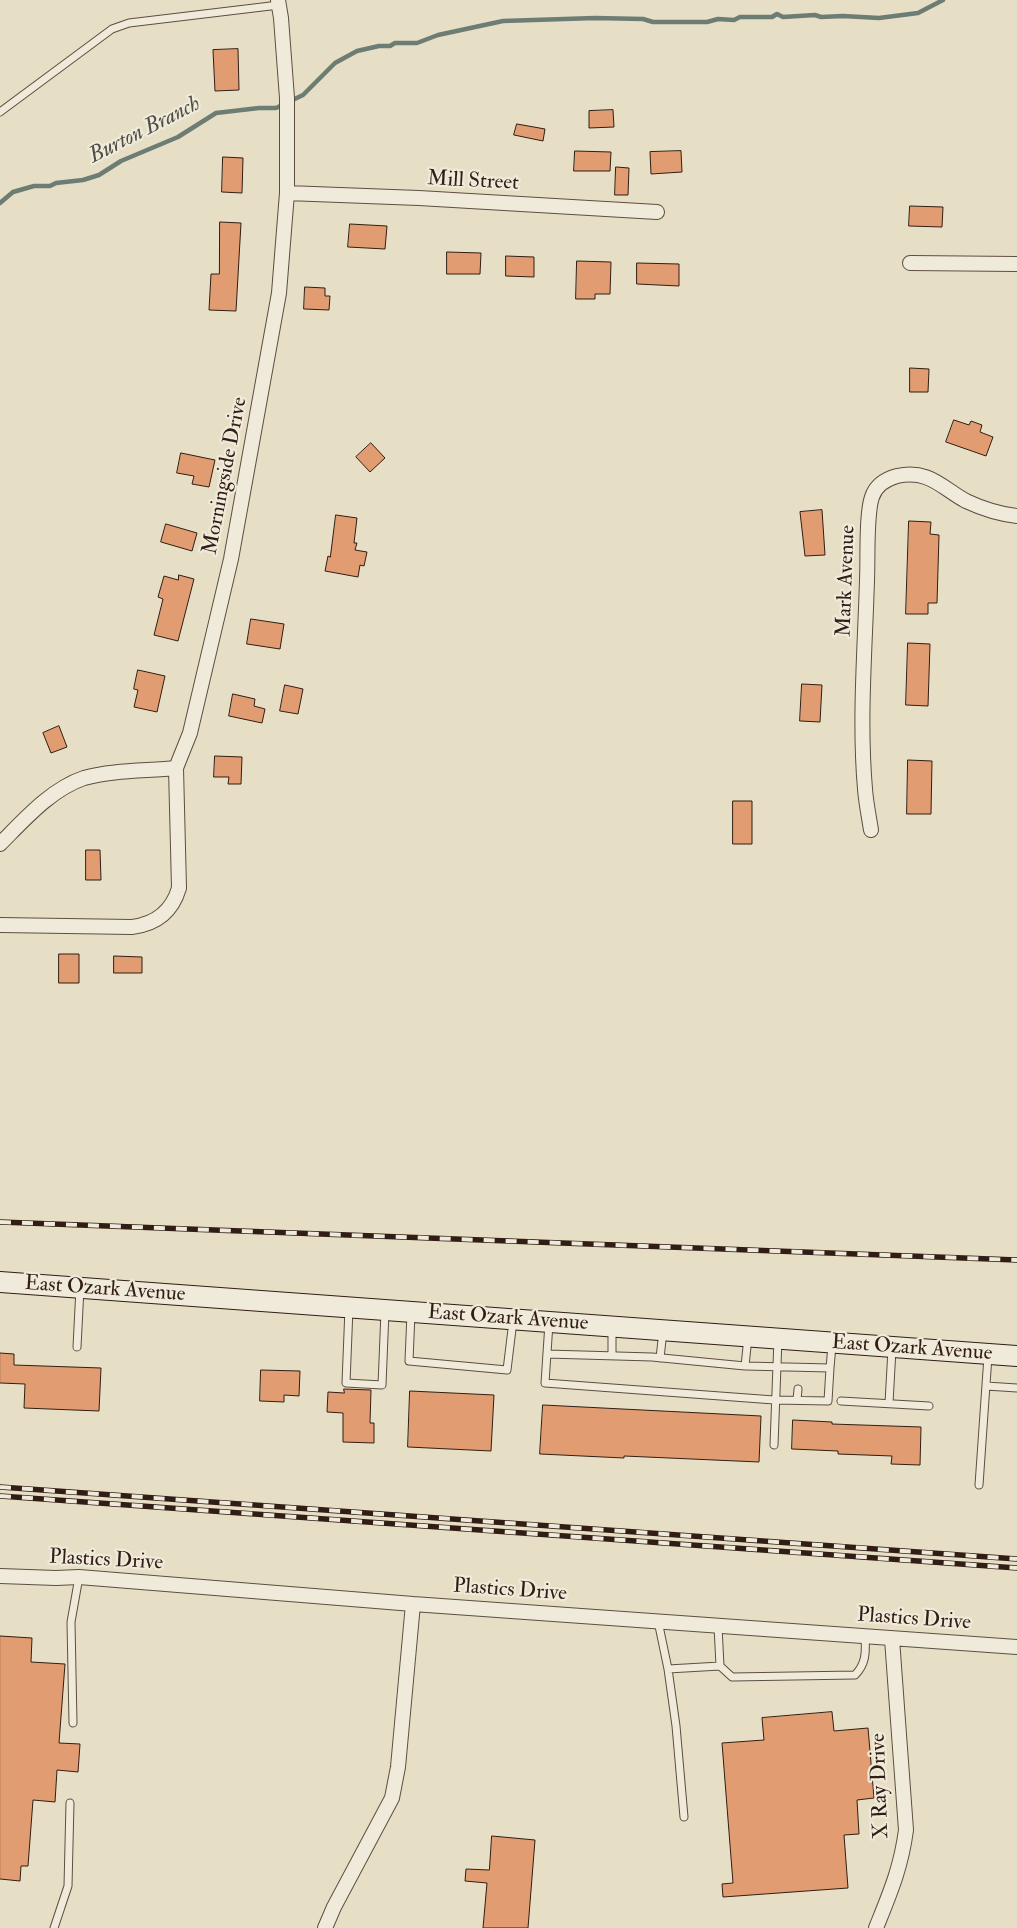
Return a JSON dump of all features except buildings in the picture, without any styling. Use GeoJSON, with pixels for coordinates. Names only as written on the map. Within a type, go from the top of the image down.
{"type":"FeatureCollection","features":[{"type":"Feature","properties":{"kind":"main road","name":"East Ozark Avenue"},"geometry":{"type":"LineString","coordinates":[[0,1282],[1017,1356]]}},
{"type":"Feature","properties":{"kind":"street","name":"Morningside Drive"},"geometry":{"type":"LineString","coordinates":[[0,925],[132,927],[145,925],[157,920],[168,911],[176,898],[179,888],[176,768],[190,733],[229,569],[243,501],[279,293],[287,193],[287,98],[278,2]]}},
{"type":"Feature","properties":{"kind":"street","name":"Mill Street"},"geometry":{"type":"LineString","coordinates":[[287,193],[419,198],[657,212]]}},
{"type":"Feature","properties":{"kind":"street"},"geometry":{"type":"LineString","coordinates":[[910,262],[1017,264]]}},
{"type":"Feature","properties":{"kind":"street","name":"Mark Avenue"},"geometry":{"type":"LineString","coordinates":[[871,830],[865,790],[864,689],[870,503],[874,492],[881,483],[897,476],[925,476],[938,481],[965,500],[983,508],[1017,516]]}},
{"type":"Feature","properties":{"kind":"street"},"geometry":{"type":"LineString","coordinates":[[0,844],[45,802],[67,786],[83,779],[98,775],[176,768]]}},
{"type":"Feature","properties":{"kind":"street","name":"Plastics Drive"},"geometry":{"type":"LineString","coordinates":[[0,1576],[79,1577],[413,1604],[1017,1647]]}},
{"type":"Feature","properties":{"kind":"street"},"geometry":{"type":"LineString","coordinates":[[325,1928],[334,1907],[392,1798],[398,1767],[413,1604]]}},
{"type":"Feature","properties":{"kind":"street","name":"X Ray Drive"},"geometry":{"type":"LineString","coordinates":[[876,1928],[896,1880],[906,1830],[892,1639]]}},
{"type":"Feature","properties":{"kind":"lane"},"geometry":{"type":"LineString","coordinates":[[0,112],[105,34],[129,23],[278,2]]}},
{"type":"Feature","properties":{"kind":"lane"},"geometry":{"type":"LineString","coordinates":[[77,1347],[80,1288]]}},
{"type":"Feature","properties":{"kind":"lane"},"geometry":{"type":"LineString","coordinates":[[349,1308],[346,1383],[382,1385],[385,1311]]}},
{"type":"Feature","properties":{"kind":"lane"},"geometry":{"type":"LineString","coordinates":[[410,1312],[409,1361],[507,1370],[513,1320]]}},
{"type":"Feature","properties":{"kind":"lane"},"geometry":{"type":"LineString","coordinates":[[548,1322],[545,1383],[774,1400],[828,1401],[833,1343]]}},
{"type":"Feature","properties":{"kind":"lane"},"geometry":{"type":"LineString","coordinates":[[612,1327],[612,1356]]}},
{"type":"Feature","properties":{"kind":"lane"},"geometry":{"type":"LineString","coordinates":[[660,1358],[664,1330]]}},
{"type":"Feature","properties":{"kind":"lane"},"geometry":{"type":"LineString","coordinates":[[745,1366],[748,1337]]}},
{"type":"Feature","properties":{"kind":"lane"},"geometry":{"type":"LineString","coordinates":[[774,1445],[774,1400],[778,1339]]}},
{"type":"Feature","properties":{"kind":"lane"},"geometry":{"type":"LineString","coordinates":[[889,1403],[892,1347]]}},
{"type":"Feature","properties":{"kind":"lane"},"geometry":{"type":"LineString","coordinates":[[546,1354],[660,1358],[799,1369],[830,1368]]}},
{"type":"Feature","properties":{"kind":"lane"},"geometry":{"type":"LineString","coordinates":[[979,1485],[988,1354]]}},
{"type":"Feature","properties":{"kind":"lane"},"geometry":{"type":"LineString","coordinates":[[986,1386],[1017,1388]]}},
{"type":"Feature","properties":{"kind":"lane"},"geometry":{"type":"LineString","coordinates":[[797,1400],[798,1389]]}},
{"type":"Feature","properties":{"kind":"lane"},"geometry":{"type":"LineString","coordinates":[[841,1401],[929,1406]]}},
{"type":"Feature","properties":{"kind":"lane"},"geometry":{"type":"LineString","coordinates":[[73,1723],[71,1622],[79,1577]]}},
{"type":"Feature","properties":{"kind":"lane"},"geometry":{"type":"LineString","coordinates":[[658,1621],[668,1669],[676,1726],[684,1817]]}},
{"type":"Feature","properties":{"kind":"lane"},"geometry":{"type":"LineString","coordinates":[[718,1626],[720,1666],[732,1677],[855,1675],[862,1668],[866,1653],[865,1637]]}},
{"type":"Feature","properties":{"kind":"lane"},"geometry":{"type":"LineString","coordinates":[[668,1669],[720,1666]]}},
{"type":"Feature","properties":{"kind":"lane"},"geometry":{"type":"LineString","coordinates":[[54,1928],[68,1886],[70,1803]]}},
{"type":"Feature","properties":{"kind":"waterway","name":"Burton Branch"},"geometry":{"type":"LineString","coordinates":[[0,203],[13,192],[34,186],[50,186],[56,183],[83,180],[99,175],[121,161],[178,137],[216,113],[276,108],[303,95],[335,63],[357,51],[379,46],[390,46],[395,43],[417,43],[438,35],[503,21],[595,18],[643,19],[653,22],[707,22],[718,19],[734,20],[740,17],[772,17],[777,14],[783,17],[815,15],[821,17],[879,18],[918,13],[943,0]]}},
{"type":"Feature","properties":{"kind":"railway"},"geometry":{"type":"LineString","coordinates":[[0,1222],[1017,1260]]}},
{"type":"Feature","properties":{"kind":"railway"},"geometry":{"type":"LineString","coordinates":[[0,1487],[1017,1559]]}},
{"type":"Feature","properties":{"kind":"railway"},"geometry":{"type":"LineString","coordinates":[[0,1496],[1017,1568]]}}]}
